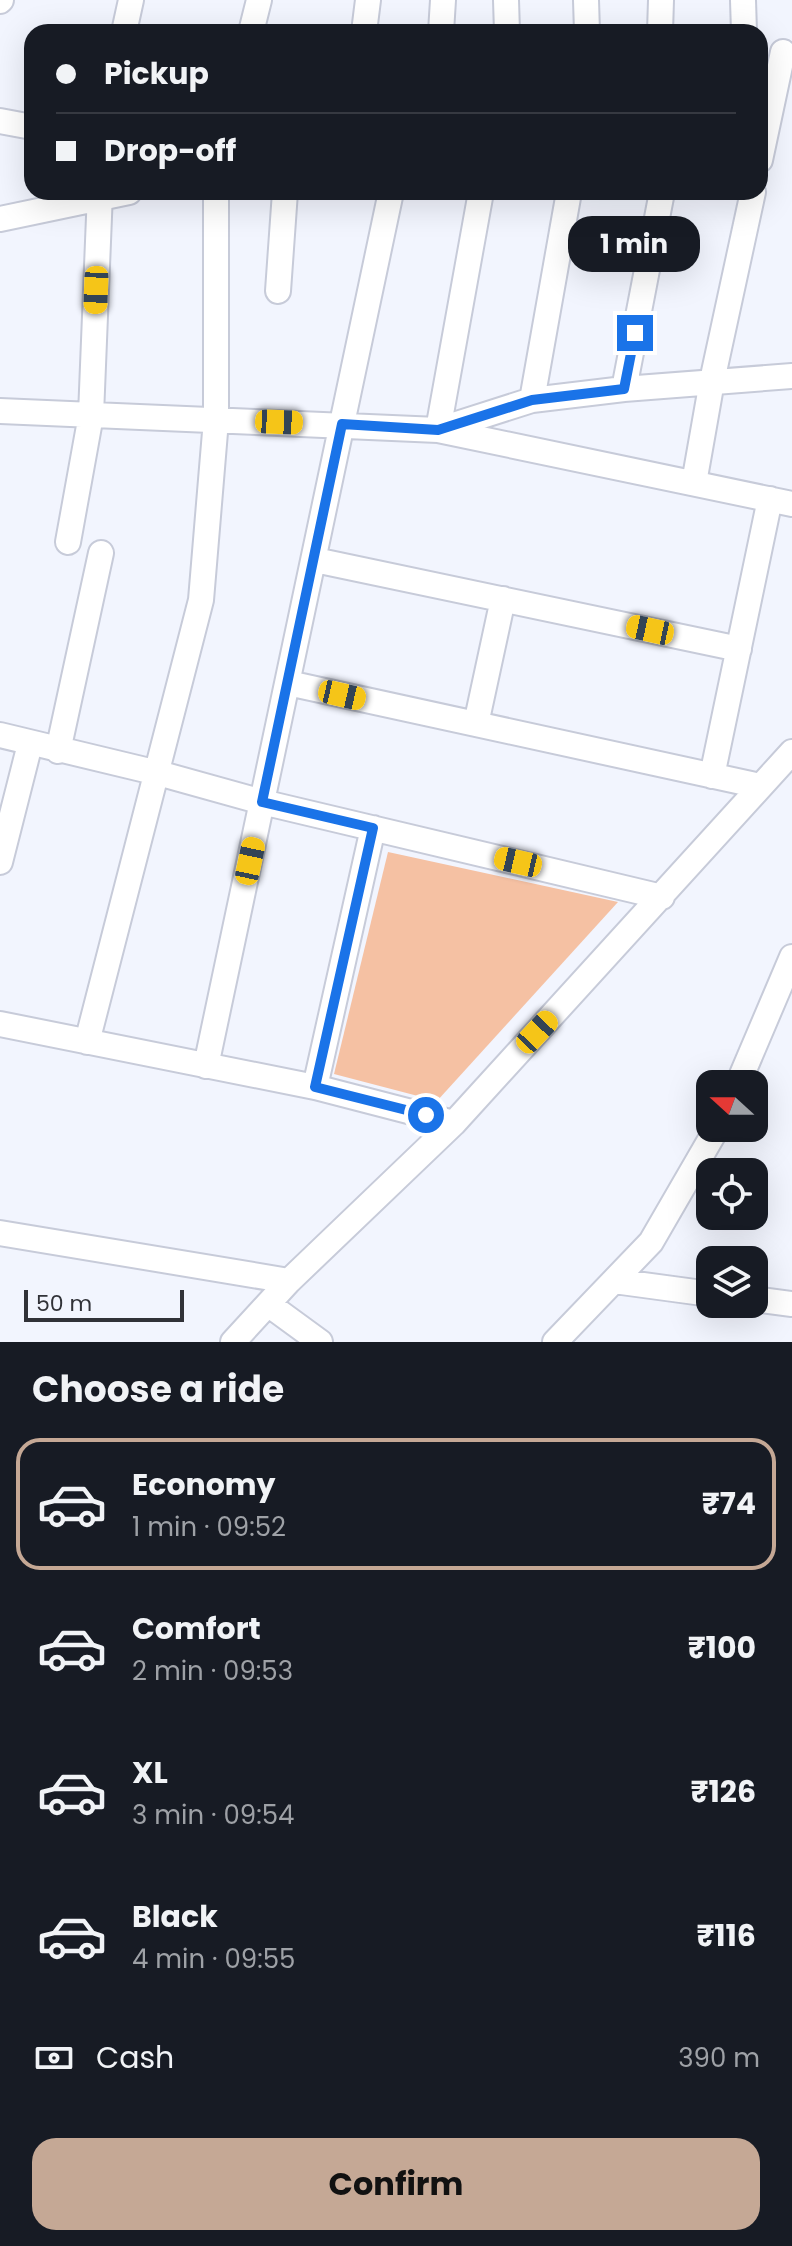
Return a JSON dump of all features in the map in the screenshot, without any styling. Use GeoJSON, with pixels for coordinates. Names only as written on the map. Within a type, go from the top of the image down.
{"type":"FeatureCollection","features":[{"type":"Feature","properties":{"kind":"street"},"geometry":{"type":"LineString","coordinates":[[126,24],[131,0]]}},
{"type":"Feature","properties":{"kind":"street"},"geometry":{"type":"LineString","coordinates":[[253,24],[259,0]]}},
{"type":"Feature","properties":{"kind":"street"},"geometry":{"type":"LineString","coordinates":[[365,24],[368,0]]}},
{"type":"Feature","properties":{"kind":"street"},"geometry":{"type":"LineString","coordinates":[[442,24],[443,0]]}},
{"type":"Feature","properties":{"kind":"street"},"geometry":{"type":"LineString","coordinates":[[506,0],[507,24]]}},
{"type":"Feature","properties":{"kind":"street"},"geometry":{"type":"LineString","coordinates":[[586,0],[587,24]]}},
{"type":"Feature","properties":{"kind":"street"},"geometry":{"type":"LineString","coordinates":[[660,24],[661,0]]}},
{"type":"Feature","properties":{"kind":"street"},"geometry":{"type":"LineString","coordinates":[[743,0],[744,24]]}},
{"type":"Feature","properties":{"kind":"street"},"geometry":{"type":"LineString","coordinates":[[768,112],[778,53]]}},
{"type":"Feature","properties":{"kind":"street"},"geometry":{"type":"LineString","coordinates":[[0,121],[24,126]]}},
{"type":"Feature","properties":{"kind":"street"},"geometry":{"type":"LineString","coordinates":[[0,219],[79,200]]}},
{"type":"Feature","properties":{"kind":"street"},"geometry":{"type":"LineString","coordinates":[[68,542],[91,415],[100,200]]}},
{"type":"Feature","properties":{"kind":"street"},"geometry":{"type":"LineString","coordinates":[[87,1042],[201,600],[216,420],[216,200]]}},
{"type":"Feature","properties":{"kind":"street"},"geometry":{"type":"LineString","coordinates":[[278,291],[284,200]]}},
{"type":"Feature","properties":{"kind":"street"},"geometry":{"type":"LineString","coordinates":[[206,1066],[389,200]]}},
{"type":"Feature","properties":{"kind":"street"},"geometry":{"type":"LineString","coordinates":[[438,430],[480,200]]}},
{"type":"Feature","properties":{"kind":"street"},"geometry":{"type":"LineString","coordinates":[[532,400],[568,200]]}},
{"type":"Feature","properties":{"kind":"street"},"geometry":{"type":"LineString","coordinates":[[624,389],[660,200]]}},
{"type":"Feature","properties":{"kind":"street"},"geometry":{"type":"LineString","coordinates":[[694,483],[712,381],[751,200]]}},
{"type":"Feature","properties":{"kind":"street"},"geometry":{"type":"LineString","coordinates":[[438,430],[532,400],[624,389],[792,376]]}},
{"type":"Feature","properties":{"kind":"street"},"geometry":{"type":"LineString","coordinates":[[0,411],[438,430],[781,502],[739,649],[712,776]]}},
{"type":"Feature","properties":{"kind":"street"},"geometry":{"type":"LineString","coordinates":[[58,751],[101,553]]}},
{"type":"Feature","properties":{"kind":"street"},"geometry":{"type":"LineString","coordinates":[[315,560],[739,649]]}},
{"type":"Feature","properties":{"kind":"street"},"geometry":{"type":"LineString","coordinates":[[476,724],[503,599]]}},
{"type":"Feature","properties":{"kind":"street"},"geometry":{"type":"LineString","coordinates":[[288,683],[760,786]]}},
{"type":"Feature","properties":{"kind":"street"},"geometry":{"type":"LineString","coordinates":[[0,735],[262,802],[662,897]]}},
{"type":"Feature","properties":{"kind":"street"},"geometry":{"type":"LineString","coordinates":[[0,862],[30,744]]}},
{"type":"Feature","properties":{"kind":"street"},"geometry":{"type":"LineString","coordinates":[[233,1342],[289,1281],[454,1123],[792,752]]}},
{"type":"Feature","properties":{"kind":"street"},"geometry":{"type":"LineString","coordinates":[[315,1087],[373,828]]}},
{"type":"Feature","properties":{"kind":"street"},"geometry":{"type":"LineString","coordinates":[[744,1070],[792,957]]}},
{"type":"Feature","properties":{"kind":"street"},"geometry":{"type":"LineString","coordinates":[[0,1024],[315,1087],[454,1123]]}},
{"type":"Feature","properties":{"kind":"street"},"geometry":{"type":"LineString","coordinates":[[555,1342],[651,1242],[709,1142]]}},
{"type":"Feature","properties":{"kind":"street"},"geometry":{"type":"LineString","coordinates":[[0,1233],[289,1281]]}},
{"type":"Feature","properties":{"kind":"street"},"geometry":{"type":"LineString","coordinates":[[614,1281],[696,1292]]}},
{"type":"Feature","properties":{"kind":"street"},"geometry":{"type":"LineString","coordinates":[[768,1301],[792,1304]]}},
{"type":"Feature","properties":{"kind":"street"},"geometry":{"type":"LineString","coordinates":[[268,1304],[320,1342]]}},
{"type":"Feature","properties":{"kind":"shaded area"},"geometry":{"type":"Polygon","coordinates":[[[388,852],[618,902],[437,1101],[334,1074],[388,852]]]}},
{"type":"Feature","properties":{"kind":"route"},"geometry":{"type":"LineString","coordinates":[[426,1115],[315,1087],[373,828],[262,802],[342,424],[438,430],[532,400],[624,389],[635,333]]}}]}
